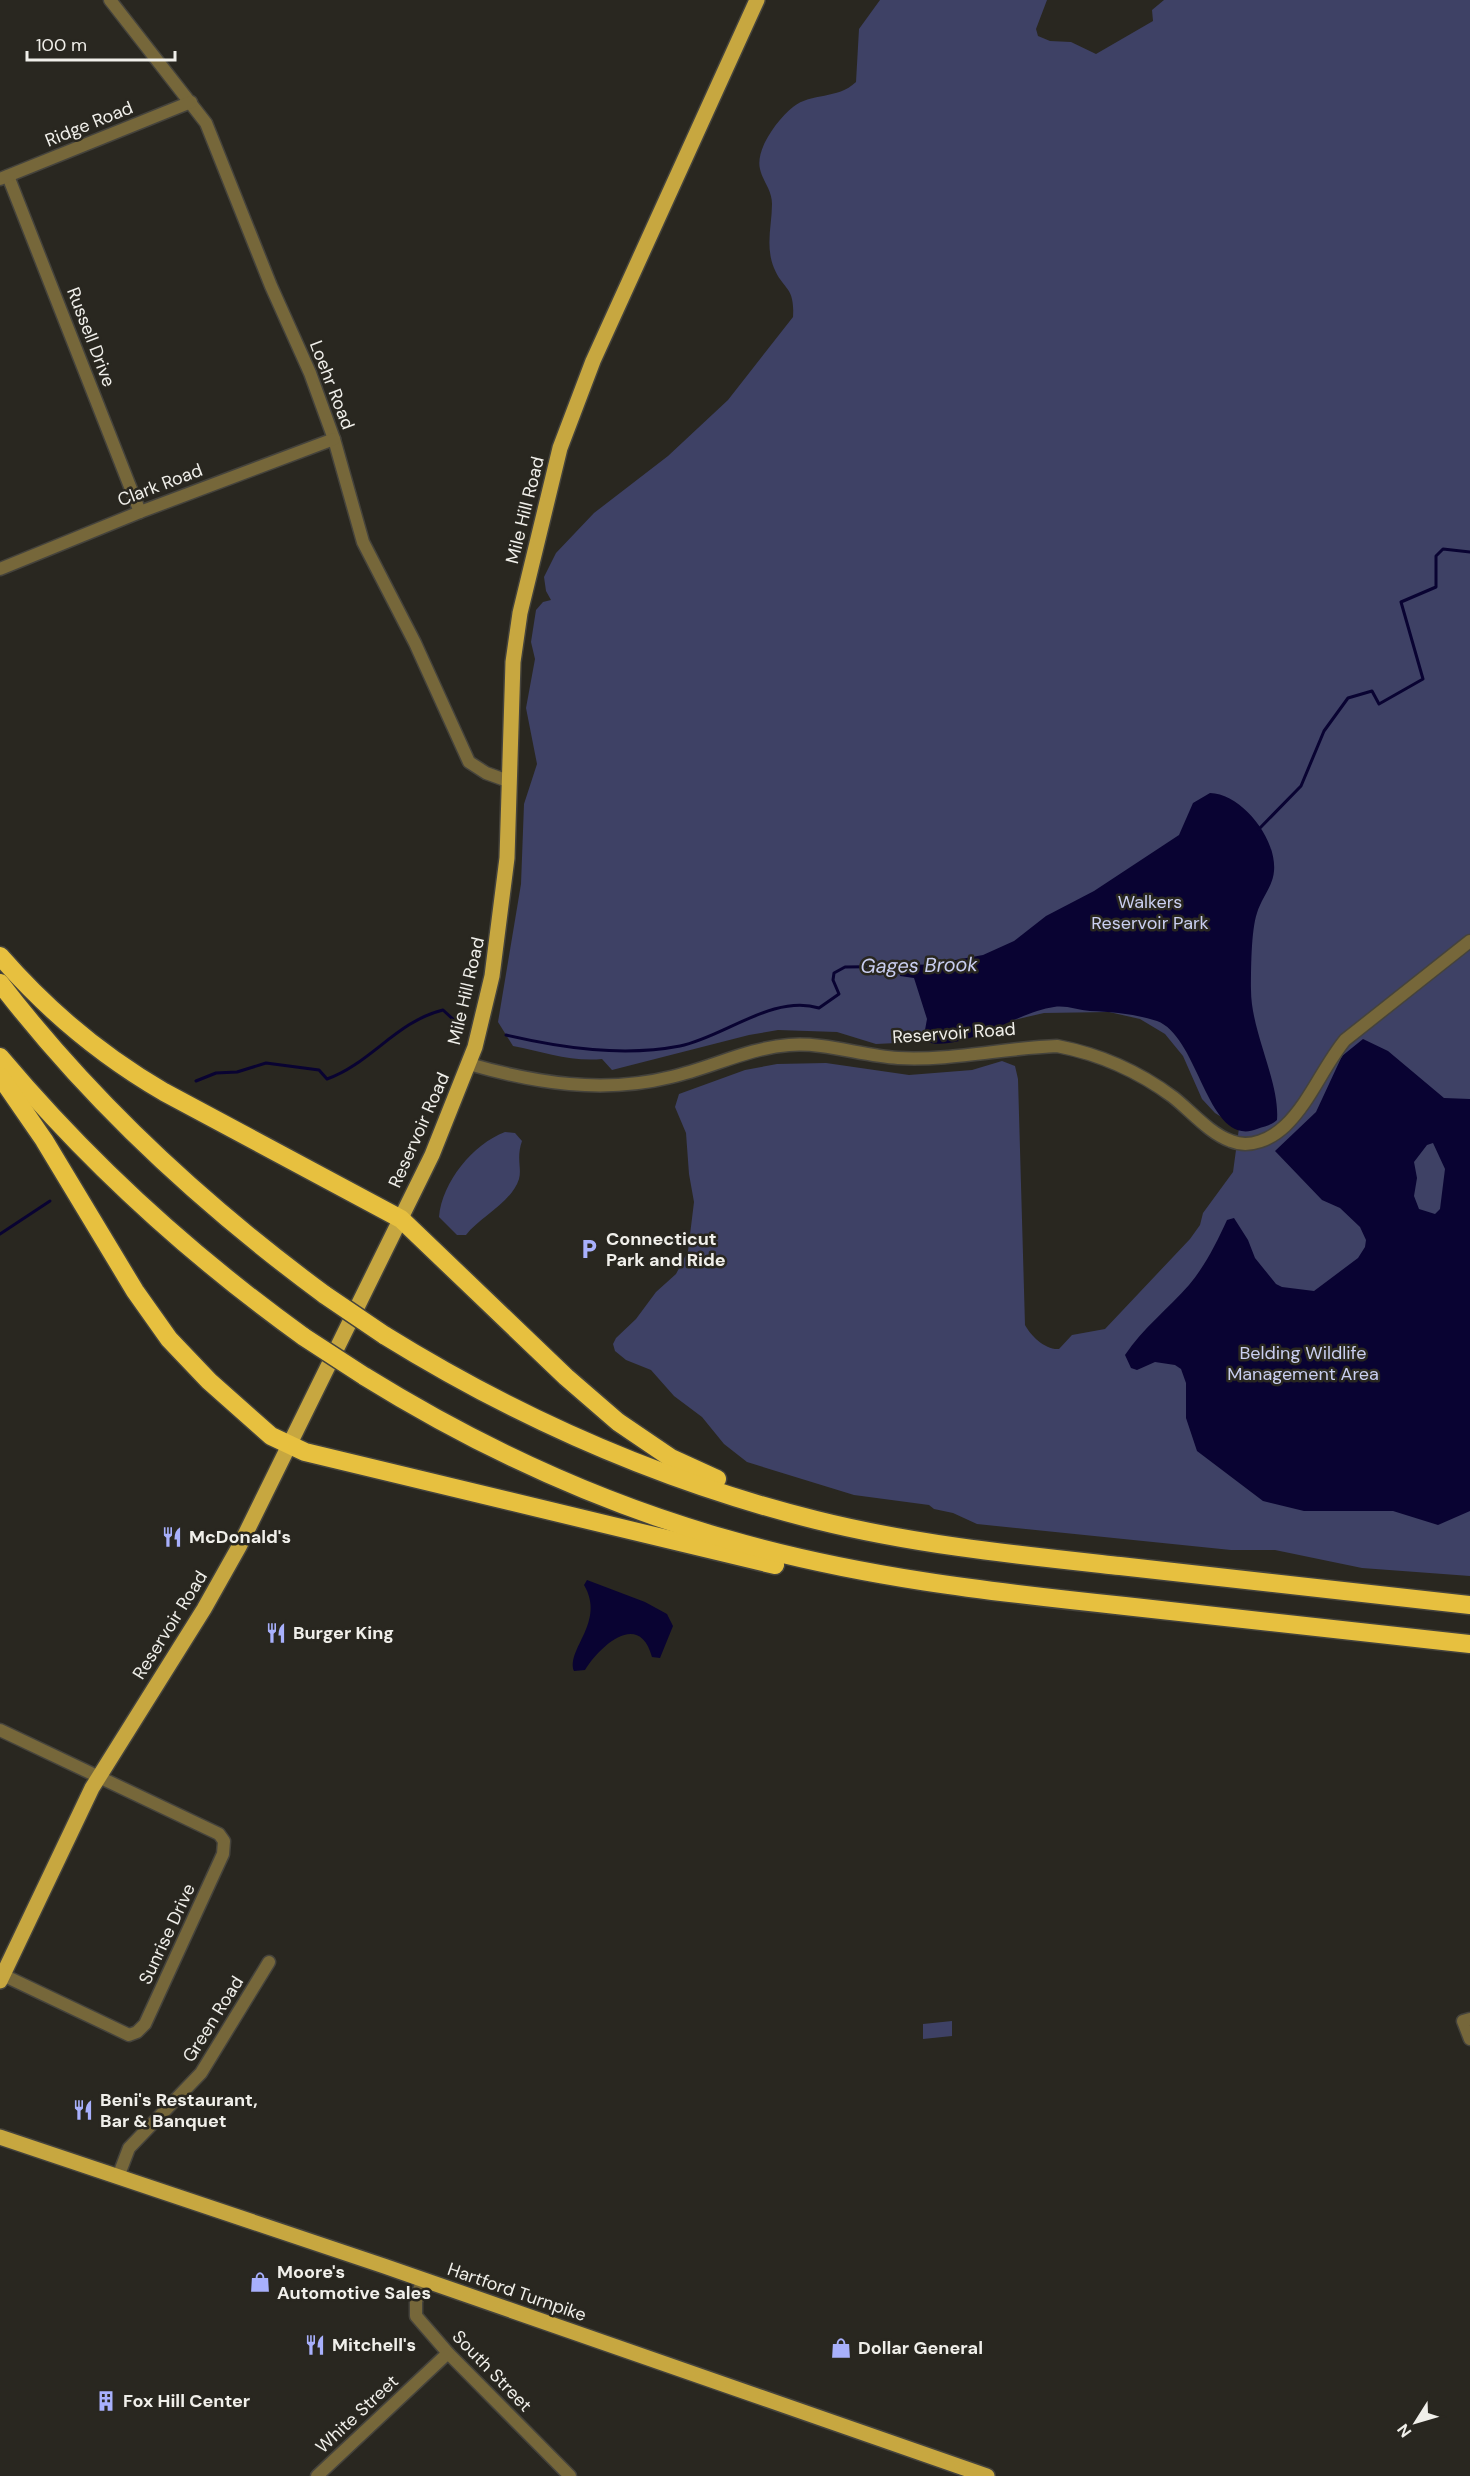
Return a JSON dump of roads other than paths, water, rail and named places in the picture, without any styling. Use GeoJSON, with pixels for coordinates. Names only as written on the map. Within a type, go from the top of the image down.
{"type":"FeatureCollection","features":[{"type":"Feature","properties":{"kind":"highway"},"geometry":{"type":"LineString","coordinates":[[0,956],[70,1026],[128,1070],[172,1097],[401,1220],[566,1377],[625,1427],[671,1458],[744,1489],[767,1506]]}},
{"type":"Feature","properties":{"kind":"highway"},"geometry":{"type":"LineString","coordinates":[[0,983],[78,1076],[154,1155],[231,1223],[325,1295],[384,1335],[485,1393],[572,1435],[651,1468],[767,1506],[877,1534],[974,1550],[1470,1605]]}},
{"type":"Feature","properties":{"kind":"highway"},"geometry":{"type":"LineString","coordinates":[[0,1057],[71,1137],[132,1199],[209,1265],[304,1337],[364,1376],[484,1443],[596,1494],[704,1533],[833,1566],[969,1589],[1470,1644]]}},
{"type":"Feature","properties":{"kind":"highway"},"geometry":{"type":"LineString","coordinates":[[0,1077],[49,1148],[135,1291],[169,1339],[209,1381],[271,1436],[289,1447],[782,1566],[806,1570],[833,1566]]}},
{"type":"Feature","properties":{"kind":"main road","name":"Mile Hill Road"},"geometry":{"type":"LineString","coordinates":[[468,1064],[488,996],[500,927],[507,858],[513,662],[520,613],[560,448],[593,361],[757,0]]}},
{"type":"Feature","properties":{"kind":"main road","name":"Reservoir Road"},"geometry":{"type":"LineString","coordinates":[[2,1978],[99,1775],[221,1580],[289,1447],[441,1135],[468,1064]]}},
{"type":"Feature","properties":{"kind":"main road","name":"Hartford Turnpike"},"geometry":{"type":"LineString","coordinates":[[0,2137],[422,2280],[987,2476]]}},
{"type":"Feature","properties":{"kind":"street","name":"Loehr Road"},"geometry":{"type":"LineString","coordinates":[[110,0],[206,123],[266,276],[310,374],[334,439],[363,542],[416,643],[455,735],[469,762],[486,773],[508,781]]}},
{"type":"Feature","properties":{"kind":"street","name":"Ridge Road"},"geometry":{"type":"LineString","coordinates":[[4,178],[191,102]]}},
{"type":"Feature","properties":{"kind":"street","name":"Russell Drive"},"geometry":{"type":"LineString","coordinates":[[4,178],[140,512]]}},
{"type":"Feature","properties":{"kind":"street","name":"Clark Road"},"geometry":{"type":"LineString","coordinates":[[0,569],[140,512],[334,439]]}},
{"type":"Feature","properties":{"kind":"street","name":"Reservoir Road"},"geometry":{"type":"LineString","coordinates":[[468,1064],[511,1076],[562,1085],[606,1085],[651,1082],[749,1052],[790,1045],[824,1047],[859,1055],[900,1059],[1057,1046],[1080,1051],[1139,1074],[1231,1142],[1253,1144],[1272,1136],[1295,1116],[1328,1060],[1345,1040],[1470,941]]}},
{"type":"Feature","properties":{"kind":"street"},"geometry":{"type":"LineString","coordinates":[[0,1730],[99,1775]]}},
{"type":"Feature","properties":{"kind":"street","name":"Sunrise Drive"},"geometry":{"type":"LineString","coordinates":[[2,1978],[129,2035],[137,2032],[145,2024],[223,1854],[224,1841],[219,1834],[99,1775]]}},
{"type":"Feature","properties":{"kind":"street","name":"Green Road"},"geometry":{"type":"LineString","coordinates":[[118,2177],[129,2148],[201,2073],[269,1962]]}},
{"type":"Feature","properties":{"kind":"street"},"geometry":{"type":"LineString","coordinates":[[1466,2020],[1470,2039]]}},
{"type":"Feature","properties":{"kind":"street","name":"South Street"},"geometry":{"type":"LineString","coordinates":[[422,2280],[416,2302],[416,2316],[448,2353],[570,2476]]}},
{"type":"Feature","properties":{"kind":"street","name":"White Street"},"geometry":{"type":"LineString","coordinates":[[317,2476],[448,2353]]}},
{"type":"Feature","properties":{"kind":"waterway","name":"Gages Brook"},"geometry":{"type":"LineString","coordinates":[[1259,829],[1301,786],[1324,731],[1348,698],[1372,691],[1379,704],[1423,679],[1401,602],[1436,587],[1436,556],[1443,549],[1470,552]]}},
{"type":"Feature","properties":{"kind":"waterway","name":"Gages Brook"},"geometry":{"type":"LineString","coordinates":[[506,1035],[593,1050],[637,1051],[680,1046],[766,1011],[802,1005],[819,1008],[839,994],[833,980],[834,973],[845,967],[931,966]]}},
{"type":"Feature","properties":{"kind":"waterway","name":"Gages Brook"},"geometry":{"type":"LineString","coordinates":[[196,1081],[216,1073],[237,1072],[266,1063],[319,1070],[327,1079],[357,1063],[397,1033],[427,1016],[443,1010],[455,1021]]}},
{"type":"Feature","properties":{"kind":"waterway","name":"Gages Brook"},"geometry":{"type":"LineString","coordinates":[[0,1234],[50,1201]]}},
{"type":"Feature","properties":{"kind":"place","name":"Connecticut Park and Ride"},"geometry":{"type":"Point","coordinates":[589,1249]}},
{"type":"Feature","properties":{"kind":"place","name":"McDonald's"},"geometry":{"type":"Point","coordinates":[172,1537]}},
{"type":"Feature","properties":{"kind":"place","name":"Burger King"},"geometry":{"type":"Point","coordinates":[276,1633]}},
{"type":"Feature","properties":{"kind":"place","name":"Beni's Restaurant, Bar & Banquet"},"geometry":{"type":"Point","coordinates":[83,2110]}},
{"type":"Feature","properties":{"kind":"place","name":"Moore's Automotive Sales"},"geometry":{"type":"Point","coordinates":[260,2282]}},
{"type":"Feature","properties":{"kind":"place","name":"Mitchell's"},"geometry":{"type":"Point","coordinates":[315,2345]}},
{"type":"Feature","properties":{"kind":"place","name":"Dollar General"},"geometry":{"type":"Point","coordinates":[841,2348]}},
{"type":"Feature","properties":{"kind":"place","name":"Fox Hill Center"},"geometry":{"type":"Point","coordinates":[106,2401]}},
{"type":"Feature","properties":{"kind":"park label","name":"Walkers Reservoir Park"},"geometry":{"type":"Point","coordinates":[1150,912]}},
{"type":"Feature","properties":{"kind":"park label","name":"Belding Wildlife Management Area"},"geometry":{"type":"Point","coordinates":[1303,1363]}}]}
